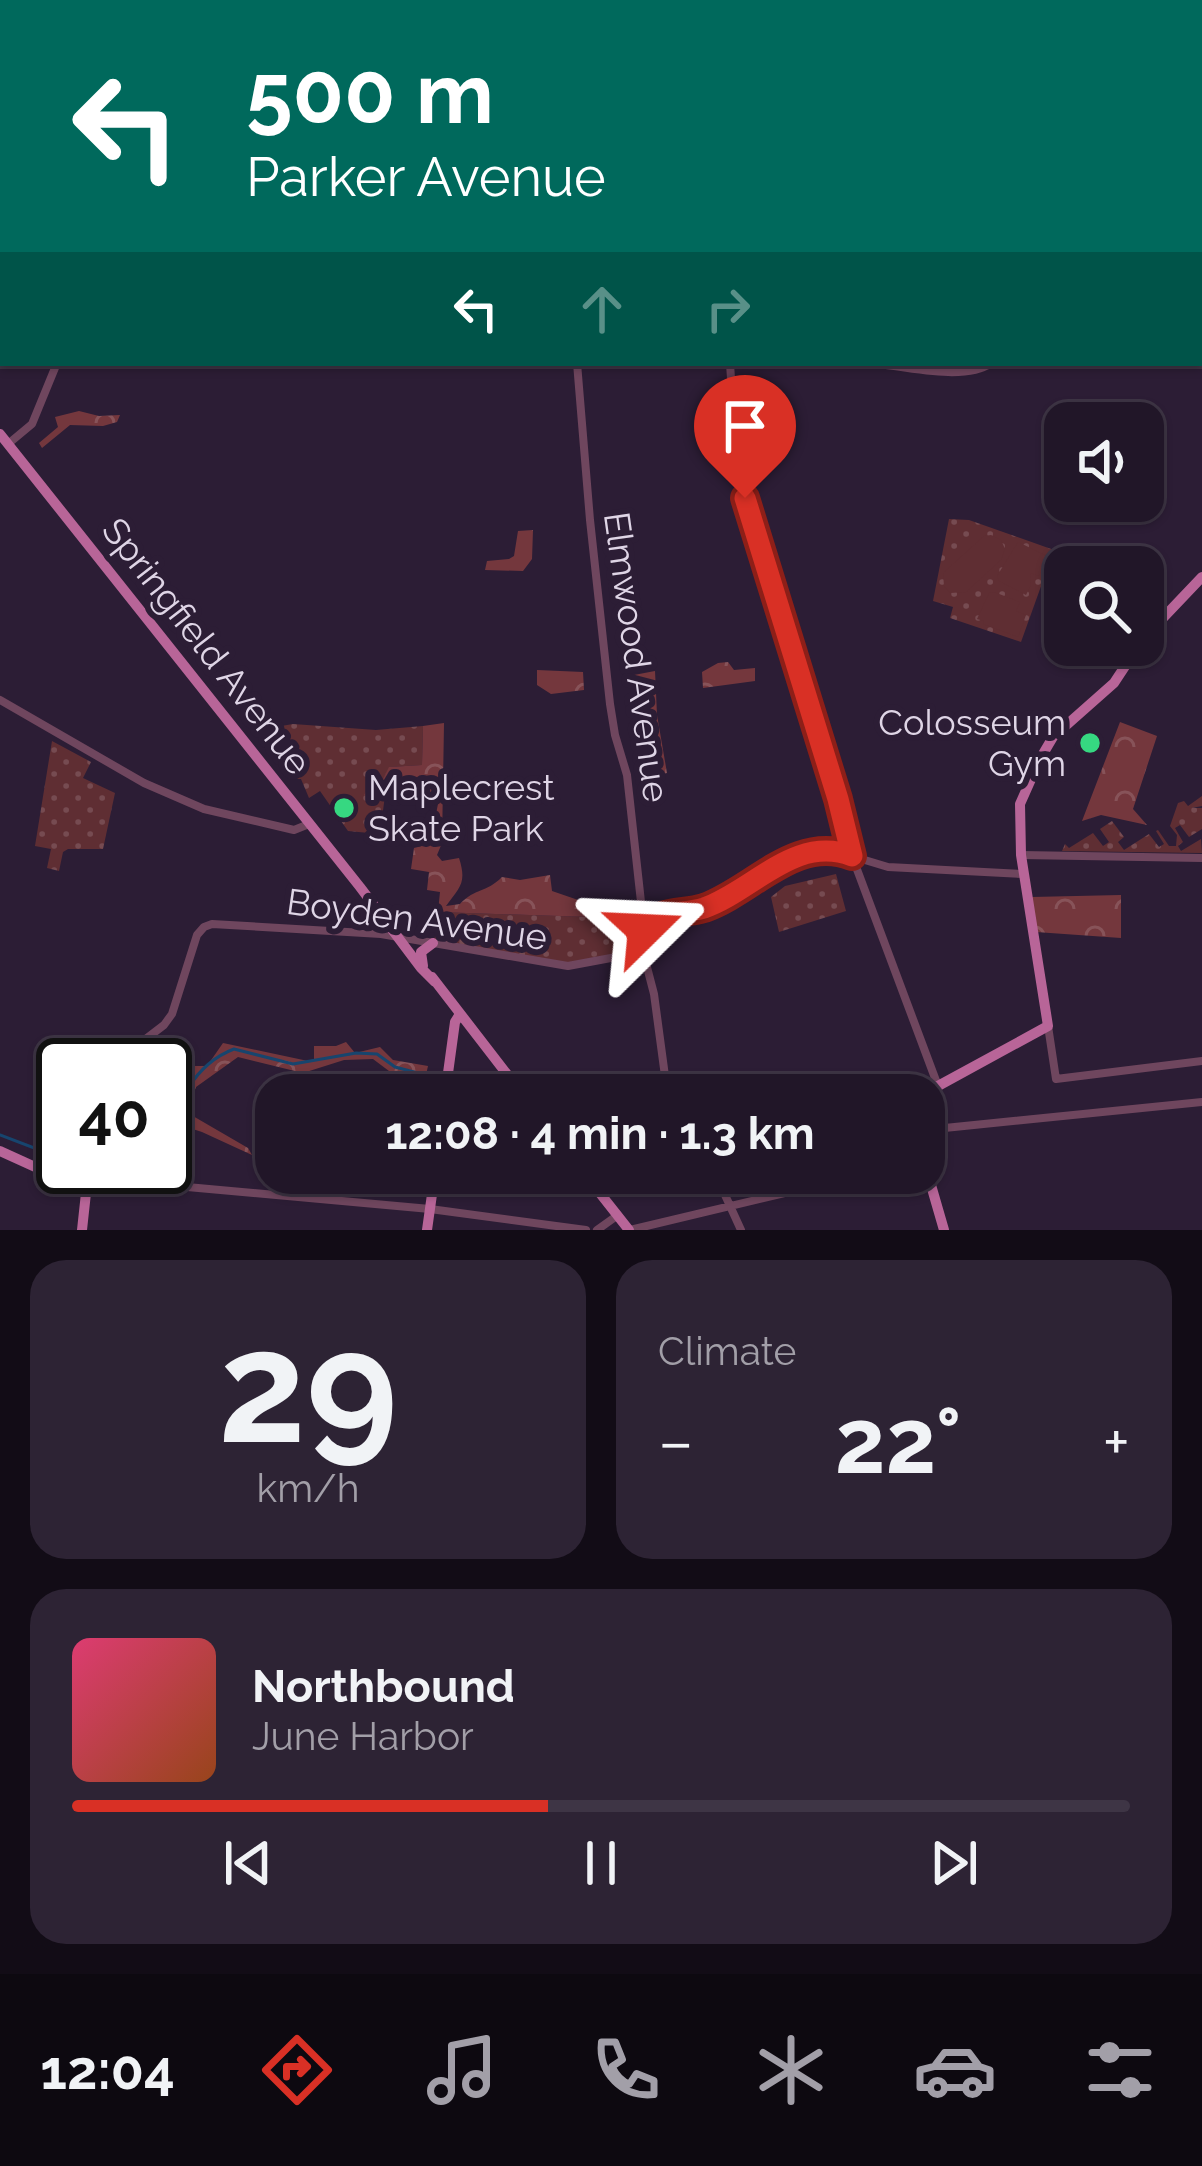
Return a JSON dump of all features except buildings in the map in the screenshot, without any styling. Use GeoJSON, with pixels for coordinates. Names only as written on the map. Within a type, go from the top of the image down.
{"type":"FeatureCollection","features":[{"type":"Feature","properties":{"kind":"main road","name":"Springfield Avenue"},"geometry":{"type":"LineString","coordinates":[[4,439],[304,827],[435,982]]}},
{"type":"Feature","properties":{"kind":"main road"},"geometry":{"type":"LineString","coordinates":[[1164,617],[1202,577]]}},
{"type":"Feature","properties":{"kind":"main road"},"geometry":{"type":"LineString","coordinates":[[945,1082],[1048,1026],[1023,874],[1019,809],[1040,759],[1061,728],[1126,666]]}},
{"type":"Feature","properties":{"kind":"main road"},"geometry":{"type":"LineString","coordinates":[[423,966],[421,952],[433,943]]}},
{"type":"Feature","properties":{"kind":"main road","name":"Springfield Avenue"},"geometry":{"type":"LineString","coordinates":[[410,953],[507,1074]]}},
{"type":"Feature","properties":{"kind":"main road"},"geometry":{"type":"LineString","coordinates":[[448,1074],[454,1022],[460,1014]]}},
{"type":"Feature","properties":{"kind":"main road"},"geometry":{"type":"LineString","coordinates":[[0,1151],[36,1167]]}},
{"type":"Feature","properties":{"kind":"main road"},"geometry":{"type":"LineString","coordinates":[[79,1230],[81,1194]]}},
{"type":"Feature","properties":{"kind":"main road"},"geometry":{"type":"LineString","coordinates":[[427,1230],[432,1194]]}},
{"type":"Feature","properties":{"kind":"main road"},"geometry":{"type":"LineString","coordinates":[[601,1194],[629,1230]]}},
{"type":"Feature","properties":{"kind":"main road"},"geometry":{"type":"LineString","coordinates":[[934,1194],[944,1230]]}},
{"type":"Feature","properties":{"kind":"street"},"geometry":{"type":"LineString","coordinates":[[4,439],[32,424],[56,366]]}},
{"type":"Feature","properties":{"kind":"street","name":"Elmwood Avenue"},"geometry":{"type":"LineString","coordinates":[[577,366],[610,704],[627,775],[641,906],[648,923],[643,952],[655,994],[665,1074]]}},
{"type":"Feature","properties":{"kind":"street"},"geometry":{"type":"LineString","coordinates":[[730,366],[741,484],[852,856],[934,1074]]}},
{"type":"Feature","properties":{"kind":"street"},"geometry":{"type":"LineString","coordinates":[[900,366],[967,373],[987,366]]}},
{"type":"Feature","properties":{"kind":"street"},"geometry":{"type":"LineString","coordinates":[[0,700],[178,799],[212,812],[304,827]]}},
{"type":"Feature","properties":{"kind":"street"},"geometry":{"type":"LineString","coordinates":[[648,923],[664,914],[706,907],[797,856],[835,851],[887,867],[1023,874]]}},
{"type":"Feature","properties":{"kind":"street"},"geometry":{"type":"LineString","coordinates":[[1021,855],[1202,858]]}},
{"type":"Feature","properties":{"kind":"street","name":"Boyden Avenue"},"geometry":{"type":"LineString","coordinates":[[147,1038],[172,1014],[196,935],[206,926],[314,928],[398,937],[568,966],[643,952]]}},
{"type":"Feature","properties":{"kind":"street"},"geometry":{"type":"LineString","coordinates":[[1048,1026],[1056,1079],[1202,1060]]}},
{"type":"Feature","properties":{"kind":"street"},"geometry":{"type":"LineString","coordinates":[[945,1129],[1202,1102]]}},
{"type":"Feature","properties":{"kind":"street"},"geometry":{"type":"LineString","coordinates":[[192,1188],[430,1209],[586,1230]]}},
{"type":"Feature","properties":{"kind":"street"},"geometry":{"type":"LineString","coordinates":[[726,1194],[742,1230]]}},
{"type":"Feature","properties":{"kind":"street"},"geometry":{"type":"LineString","coordinates":[[629,1230],[782,1194]]}},
{"type":"Feature","properties":{"kind":"street"},"geometry":{"type":"LineString","coordinates":[[597,1230],[618,1215]]}},
{"type":"Feature","properties":{"kind":"shaded area"},"geometry":{"type":"Polygon","coordinates":[[[949,519],[969,520],[1044,546],[1044,578],[1021,642],[950,618],[953,607],[933,601],[949,519]]]}},
{"type":"Feature","properties":{"kind":"shaded area"},"geometry":{"type":"Polygon","coordinates":[[[984,536],[1001,540],[1005,549],[1001,560],[966,592],[950,593],[943,573],[984,536]]]}},
{"type":"Feature","properties":{"kind":"shaded area"},"geometry":{"type":"Polygon","coordinates":[[[1018,542],[1044,555],[1044,566],[1039,576],[1031,573],[1026,595],[997,576],[1018,542]]]}},
{"type":"Feature","properties":{"kind":"shaded area"},"geometry":{"type":"Polygon","coordinates":[[[989,593],[1020,602],[1016,611],[1026,615],[1018,637],[977,619],[989,593]]]}},
{"type":"Feature","properties":{"kind":"shaded area"},"geometry":{"type":"Polygon","coordinates":[[[293,724],[376,730],[423,726],[422,765],[390,767],[382,781],[365,794],[379,802],[385,795],[380,834],[348,831],[320,791],[309,798],[301,779],[290,779],[270,728],[293,724]]]}},
{"type":"Feature","properties":{"kind":"shaded area"},"geometry":{"type":"Polygon","coordinates":[[[52,741],[91,762],[83,778],[115,793],[103,849],[68,849],[59,871],[47,868],[51,849],[35,846],[52,741]]]}},
{"type":"Feature","properties":{"kind":"shaded area"},"geometry":{"type":"Polygon","coordinates":[[[1202,796],[1202,806],[1192,808],[1202,808],[1202,829],[1189,837],[1180,825],[1175,828],[1183,842],[1178,846],[1181,851],[1201,839],[1202,853],[1062,851],[1065,844],[1069,848],[1093,833],[1103,846],[1109,842],[1100,829],[1112,821],[1124,837],[1118,842],[1124,850],[1149,834],[1159,847],[1164,844],[1158,830],[1169,846],[1176,846],[1177,835],[1170,826],[1178,803],[1184,801],[1188,806],[1202,796]]]}},
{"type":"Feature","properties":{"kind":"shaded area"},"geometry":{"type":"Polygon","coordinates":[[[836,874],[846,911],[779,932],[771,897],[785,886],[836,874]]]}},
{"type":"Feature","properties":{"kind":"shaded area"},"geometry":{"type":"Polygon","coordinates":[[[438,912],[617,918],[621,958],[575,965],[434,944],[438,912]]]}},
{"type":"Feature","properties":{"kind":"green space"},"geometry":{"type":"Polygon","coordinates":[[[79,411],[120,415],[117,422],[103,426],[70,425],[42,448],[39,443],[58,427],[55,417],[79,411]]]}},
{"type":"Feature","properties":{"kind":"green space"},"geometry":{"type":"Polygon","coordinates":[[[533,530],[532,559],[523,571],[485,570],[487,561],[514,556],[518,531],[533,530]]]}},
{"type":"Feature","properties":{"kind":"green space"},"geometry":{"type":"Polygon","coordinates":[[[728,662],[734,670],[755,668],[755,681],[703,688],[702,672],[728,662]]]}},
{"type":"Feature","properties":{"kind":"green space"},"geometry":{"type":"Polygon","coordinates":[[[537,670],[583,672],[584,690],[551,694],[537,685],[537,670]]]}},
{"type":"Feature","properties":{"kind":"green space"},"geometry":{"type":"Polygon","coordinates":[[[655,671],[667,773],[645,778],[640,741],[652,691],[636,692],[634,675],[655,671]]]}},
{"type":"Feature","properties":{"kind":"green space"},"geometry":{"type":"Polygon","coordinates":[[[1120,722],[1157,736],[1133,809],[1147,825],[1101,815],[1082,821],[1120,722]]]}},
{"type":"Feature","properties":{"kind":"green space"},"geometry":{"type":"Polygon","coordinates":[[[444,723],[442,843],[437,855],[442,861],[459,858],[462,873],[446,906],[460,904],[502,877],[520,880],[550,875],[552,891],[613,912],[617,918],[438,912],[440,892],[427,890],[429,872],[411,869],[414,848],[430,844],[439,799],[387,788],[379,802],[364,795],[368,780],[382,781],[389,767],[422,765],[423,726],[444,723]]]}},
{"type":"Feature","properties":{"kind":"green space"},"geometry":{"type":"Polygon","coordinates":[[[1121,895],[1121,938],[1036,932],[1032,897],[1121,895]]]}},
{"type":"Feature","properties":{"kind":"green space"},"geometry":{"type":"Polygon","coordinates":[[[346,1042],[355,1053],[380,1047],[393,1060],[428,1066],[426,1074],[393,1074],[373,1059],[344,1060],[303,1073],[238,1057],[196,1087],[192,1097],[192,1066],[207,1066],[223,1043],[308,1061],[314,1059],[314,1046],[346,1042]]]}},
{"type":"Feature","properties":{"kind":"green space"},"geometry":{"type":"Polygon","coordinates":[[[192,1115],[248,1148],[252,1155],[192,1129],[192,1115]]]}},
{"type":"Feature","properties":{"kind":"waterway"},"geometry":{"type":"LineString","coordinates":[[192,1084],[207,1065],[234,1049],[293,1064],[377,1054],[395,1067],[422,1074]]}},
{"type":"Feature","properties":{"kind":"waterway"},"geometry":{"type":"LineString","coordinates":[[0,1135],[36,1149]]}},
{"type":"Feature","properties":{"kind":"place","name":"Colosseum Gym"},"geometry":{"type":"Point","coordinates":[1090,743]}},
{"type":"Feature","properties":{"kind":"place","name":"Maplecrest Skate Park"},"geometry":{"type":"Point","coordinates":[344,808]}},
{"type":"Feature","properties":{"kind":"route"},"geometry":{"type":"LineString","coordinates":[[645,930],[659,915],[706,907],[794,857],[835,851],[852,856],[745,498]]}}]}
